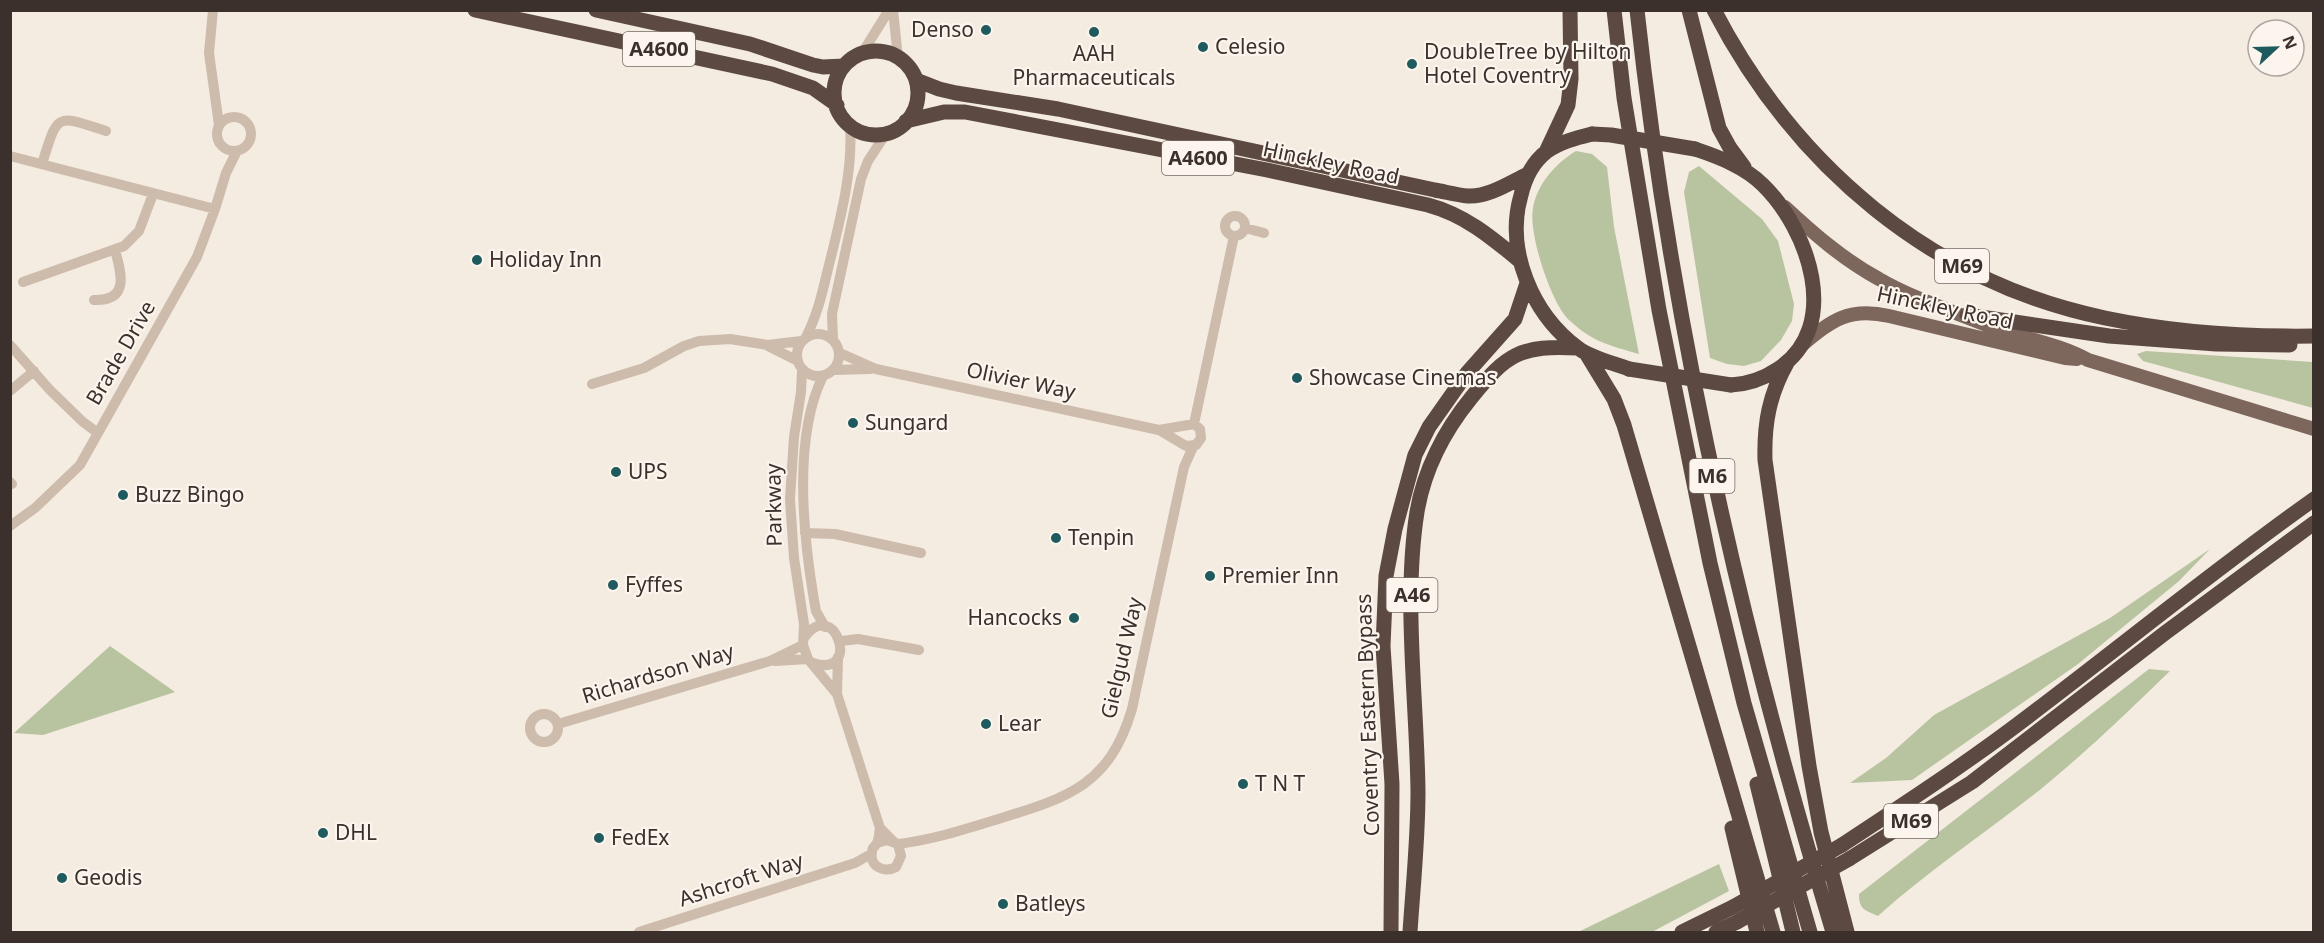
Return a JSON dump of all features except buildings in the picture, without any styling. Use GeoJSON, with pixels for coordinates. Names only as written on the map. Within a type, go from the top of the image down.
{"type":"FeatureCollection","features":[{"type":"Feature","properties":{"kind":"highway","name":"A4600"},"geometry":{"type":"LineString","coordinates":[[475,10],[772,74],[813,88],[837,105]]}},
{"type":"Feature","properties":{"kind":"highway","name":"A4600"},"geometry":{"type":"LineString","coordinates":[[596,10],[750,44],[813,65],[844,66]]}},
{"type":"Feature","properties":{"kind":"highway"},"geometry":{"type":"LineString","coordinates":[[1570,10],[1571,79],[1568,105],[1546,152],[1526,176],[1516,211],[1520,261],[1527,284],[1545,313],[1582,350],[1614,399],[1624,425],[1773,933]]}},
{"type":"Feature","properties":{"kind":"highway","name":"M6"},"geometry":{"type":"LineString","coordinates":[[1614,10],[1624,98],[1659,310],[1710,563],[1744,703],[1810,933]]}},
{"type":"Feature","properties":{"kind":"highway","name":"M6"},"geometry":{"type":"LineString","coordinates":[[1637,10],[1659,190],[1708,455],[1765,695],[1833,933]]}},
{"type":"Feature","properties":{"kind":"highway"},"geometry":{"type":"LineString","coordinates":[[1689,10],[1719,128],[1730,148],[1749,173],[1787,213],[1799,234],[1812,278],[1814,306],[1809,330],[1802,345],[1787,363],[1768,406],[1764,430],[1765,460],[1809,766],[1821,832],[1847,933]]}},
{"type":"Feature","properties":{"kind":"highway","name":"M69"},"geometry":{"type":"LineString","coordinates":[[1714,10],[1757,84],[1793,132],[1819,160],[1854,194],[1907,233],[1966,269],[2036,298],[2104,318],[2169,328],[2313,336]]}},
{"type":"Feature","properties":{"kind":"highway"},"geometry":{"type":"LineString","coordinates":[[884,53],[898,58],[909,67],[916,80],[918,100],[906,121],[885,135],[869,135],[850,125],[842,116],[837,105],[835,96],[837,80],[844,66],[861,54],[884,53]]}},
{"type":"Feature","properties":{"kind":"highway","name":"Hinckley Road"},"geometry":{"type":"LineString","coordinates":[[916,80],[956,93],[1058,109],[1468,196],[1496,190],[1526,176]]}},
{"type":"Feature","properties":{"kind":"highway","name":"Hinckley Road"},"geometry":{"type":"LineString","coordinates":[[906,121],[944,112],[965,112],[1267,170],[1428,205],[1448,210],[1470,222],[1520,261]]}},
{"type":"Feature","properties":{"kind":"highway"},"geometry":{"type":"LineString","coordinates":[[1546,152],[1571,139],[1592,134],[1611,135],[1695,148],[1719,156],[1749,173]]}},
{"type":"Feature","properties":{"kind":"highway","name":"Coventry Eastern Bypass"},"geometry":{"type":"LineString","coordinates":[[1391,933],[1392,784],[1383,646],[1386,576],[1395,530],[1415,455],[1429,427],[1467,373],[1515,319],[1527,284]]}},
{"type":"Feature","properties":{"kind":"highway"},"geometry":{"type":"LineString","coordinates":[[1966,315],[2073,332],[2132,338],[2216,344],[2313,344]]}},
{"type":"Feature","properties":{"kind":"highway","name":"A46"},"geometry":{"type":"LineString","coordinates":[[1410,933],[1418,793],[1412,579],[1417,510],[1430,465],[1451,422],[1478,388],[1502,365],[1518,353],[1535,348],[1582,350]]}},
{"type":"Feature","properties":{"kind":"highway"},"geometry":{"type":"LineString","coordinates":[[1582,350],[1629,369],[1731,385],[1749,383],[1787,363]]}},
{"type":"Feature","properties":{"kind":"highway","name":"M69"},"geometry":{"type":"LineString","coordinates":[[1682,933],[1842,845],[1937,782],[2029,716],[2197,585],[2313,499]]}},
{"type":"Feature","properties":{"kind":"highway","name":"M69"},"geometry":{"type":"LineString","coordinates":[[1739,927],[1776,901],[1849,859],[1972,782],[2165,633],[2313,523]]}},
{"type":"Feature","properties":{"kind":"highway"},"geometry":{"type":"LineString","coordinates":[[1699,680],[1725,803],[1757,933]]}},
{"type":"Feature","properties":{"kind":"highway"},"geometry":{"type":"LineString","coordinates":[[1744,703],[1766,829],[1793,933]]}},
{"type":"Feature","properties":{"kind":"highway"},"geometry":{"type":"LineString","coordinates":[[1716,933],[1739,927]]}},
{"type":"Feature","properties":{"kind":"main road","name":"Hinckley Road"},"geometry":{"type":"LineString","coordinates":[[1774,197],[1821,239],[1868,273],[1907,294],[1985,324],[2067,349],[2088,360],[2313,429]]}},
{"type":"Feature","properties":{"kind":"main road","name":"Hinckley Road"},"geometry":{"type":"LineString","coordinates":[[1802,345],[1831,322],[1863,311],[1983,337],[2065,358],[2088,360]]}},
{"type":"Feature","properties":{"kind":"street"},"geometry":{"type":"LineString","coordinates":[[213,10],[209,53],[215,95],[224,122]]}},
{"type":"Feature","properties":{"kind":"street"},"geometry":{"type":"LineString","coordinates":[[861,54],[891,10]]}},
{"type":"Feature","properties":{"kind":"street"},"geometry":{"type":"LineString","coordinates":[[891,10],[898,58]]}},
{"type":"Feature","properties":{"kind":"street"},"geometry":{"type":"LineString","coordinates":[[235,117],[242,120],[251,132],[247,145],[233,151],[218,141],[217,130],[224,122],[235,117]]}},
{"type":"Feature","properties":{"kind":"street"},"geometry":{"type":"LineString","coordinates":[[42,164],[54,127],[59,123],[72,120],[106,131]]}},
{"type":"Feature","properties":{"kind":"street"},"geometry":{"type":"LineString","coordinates":[[850,125],[851,153],[819,311],[804,339],[797,347],[796,360],[802,371],[809,375],[824,376],[837,366],[840,353],[833,340],[832,314],[861,179],[868,161],[885,135]]}},
{"type":"Feature","properties":{"kind":"street","name":"Brade Drive"},"geometry":{"type":"LineString","coordinates":[[10,526],[68,479],[80,465],[191,269],[215,209],[233,151]]}},
{"type":"Feature","properties":{"kind":"street"},"geometry":{"type":"LineString","coordinates":[[10,156],[215,209]]}},
{"type":"Feature","properties":{"kind":"street"},"geometry":{"type":"LineString","coordinates":[[23,282],[116,250],[130,241],[139,231],[153,194]]}},
{"type":"Feature","properties":{"kind":"street"},"geometry":{"type":"LineString","coordinates":[[1233,216],[1240,217],[1244,221],[1245,228],[1242,233],[1234,236],[1226,230],[1227,219],[1233,216]]}},
{"type":"Feature","properties":{"kind":"street"},"geometry":{"type":"LineString","coordinates":[[1245,228],[1264,233]]}},
{"type":"Feature","properties":{"kind":"street"},"geometry":{"type":"LineString","coordinates":[[1194,424],[1234,236]]}},
{"type":"Feature","properties":{"kind":"street"},"geometry":{"type":"LineString","coordinates":[[94,300],[107,301],[113,298],[118,291],[121,271],[116,250]]}},
{"type":"Feature","properties":{"kind":"street"},"geometry":{"type":"LineString","coordinates":[[592,384],[644,368],[684,346],[699,341],[730,339],[768,345],[822,335],[833,340]]}},
{"type":"Feature","properties":{"kind":"street"},"geometry":{"type":"LineString","coordinates":[[10,345],[83,422],[98,433]]}},
{"type":"Feature","properties":{"kind":"street"},"geometry":{"type":"LineString","coordinates":[[768,345],[796,360]]}},
{"type":"Feature","properties":{"kind":"street","name":"Olivier Way"},"geometry":{"type":"LineString","coordinates":[[840,353],[876,369],[1159,430],[1185,444]]}},
{"type":"Feature","properties":{"kind":"street","name":"Olivier Way"},"geometry":{"type":"LineString","coordinates":[[834,370],[876,369]]}},
{"type":"Feature","properties":{"kind":"street"},"geometry":{"type":"LineString","coordinates":[[10,391],[34,371]]}},
{"type":"Feature","properties":{"kind":"street","name":"Parkway"},"geometry":{"type":"LineString","coordinates":[[802,371],[802,386],[794,437],[790,499],[794,558],[804,641]]}},
{"type":"Feature","properties":{"kind":"street","name":"Parkway"},"geometry":{"type":"LineString","coordinates":[[824,376],[817,389],[812,410],[805,459],[805,533],[816,611],[825,627]]}},
{"type":"Feature","properties":{"kind":"street"},"geometry":{"type":"LineString","coordinates":[[1194,424],[1200,429],[1202,436],[1199,442],[1185,444],[1178,433],[1181,427],[1194,424]]}},
{"type":"Feature","properties":{"kind":"street","name":"Olivier Way"},"geometry":{"type":"LineString","coordinates":[[1159,430],[1181,427]]}},
{"type":"Feature","properties":{"kind":"street","name":"Gielgud Way"},"geometry":{"type":"LineString","coordinates":[[896,843],[925,841],[1052,803],[1091,779],[1112,755],[1123,736],[1132,709],[1184,467],[1185,444]]}},
{"type":"Feature","properties":{"kind":"street"},"geometry":{"type":"LineString","coordinates":[[805,533],[835,534],[921,553]]}},
{"type":"Feature","properties":{"kind":"street"},"geometry":{"type":"LineString","coordinates":[[837,694],[810,661],[804,641],[813,629],[825,627],[835,632],[841,641],[837,694],[880,828],[896,843],[901,856]]}},
{"type":"Feature","properties":{"kind":"street"},"geometry":{"type":"LineString","coordinates":[[841,641],[858,639],[919,650]]}},
{"type":"Feature","properties":{"kind":"street","name":"Richardson Way"},"geometry":{"type":"LineString","coordinates":[[558,724],[770,661],[804,641]]}},
{"type":"Feature","properties":{"kind":"street"},"geometry":{"type":"LineString","coordinates":[[810,661],[826,664],[838,657]]}},
{"type":"Feature","properties":{"kind":"street","name":"Richardson Way"},"geometry":{"type":"LineString","coordinates":[[770,661],[810,661]]}},
{"type":"Feature","properties":{"kind":"street"},"geometry":{"type":"LineString","coordinates":[[873,859],[880,828]]}},
{"type":"Feature","properties":{"kind":"street"},"geometry":{"type":"LineString","coordinates":[[877,843],[887,840],[896,843]]}},
{"type":"Feature","properties":{"kind":"street","name":"Gielgud Way"},"geometry":{"type":"LineString","coordinates":[[901,856],[925,841]]}},
{"type":"Feature","properties":{"kind":"street","name":"Ashcroft Way"},"geometry":{"type":"LineString","coordinates":[[639,933],[855,863],[873,859],[880,869],[891,870],[899,863],[901,856]]}},
{"type":"Feature","properties":{"kind":"green space"},"geometry":{"type":"Polygon","coordinates":[[[1576,151],[1592,154],[1607,167],[1614,227],[1639,354],[1594,338],[1569,320],[1555,299],[1542,267],[1532,219],[1535,199],[1548,175],[1576,151]]]}},
{"type":"Feature","properties":{"kind":"green space"},"geometry":{"type":"Polygon","coordinates":[[[1699,166],[1762,219],[1778,241],[1794,304],[1792,321],[1781,340],[1761,361],[1744,366],[1727,364],[1710,358],[1684,192],[1689,172],[1699,166]]]}},
{"type":"Feature","properties":{"kind":"green space"},"geometry":{"type":"Polygon","coordinates":[[[2146,351],[2313,362],[2313,408],[2143,361],[2137,354],[2146,351]]]}},
{"type":"Feature","properties":{"kind":"green space"},"geometry":{"type":"Polygon","coordinates":[[[2210,549],[2179,581],[2078,664],[1912,780],[1850,783],[1886,758],[1934,715],[2110,618],[2210,549]]]}},
{"type":"Feature","properties":{"kind":"green space"},"geometry":{"type":"Polygon","coordinates":[[[110,646],[175,692],[43,735],[14,733],[110,646]]]}},
{"type":"Feature","properties":{"kind":"green space"},"geometry":{"type":"Polygon","coordinates":[[[2149,669],[2170,671],[2074,761],[1878,916],[1866,911],[1859,899],[1859,894],[2149,669]]]}},
{"type":"Feature","properties":{"kind":"green space"},"geometry":{"type":"Polygon","coordinates":[[[1719,864],[1729,891],[1652,932],[1578,932],[1719,864]]]}},
{"type":"Feature","properties":{"kind":"place","name":"Denso"},"geometry":{"type":"Point","coordinates":[986,30]}},
{"type":"Feature","properties":{"kind":"place","name":"AAH Pharmaceuticals"},"geometry":{"type":"Point","coordinates":[1094,32]}},
{"type":"Feature","properties":{"kind":"place","name":"Celesio"},"geometry":{"type":"Point","coordinates":[1203,47]}},
{"type":"Feature","properties":{"kind":"place","name":"DoubleTree by Hilton Hotel Coventry"},"geometry":{"type":"Point","coordinates":[1412,64]}},
{"type":"Feature","properties":{"kind":"place","name":"Holiday Inn"},"geometry":{"type":"Point","coordinates":[477,260]}},
{"type":"Feature","properties":{"kind":"place","name":"Showcase Cinemas"},"geometry":{"type":"Point","coordinates":[1297,378]}},
{"type":"Feature","properties":{"kind":"place","name":"Sungard"},"geometry":{"type":"Point","coordinates":[853,423]}},
{"type":"Feature","properties":{"kind":"place","name":"UPS"},"geometry":{"type":"Point","coordinates":[616,472]}},
{"type":"Feature","properties":{"kind":"place","name":"Buzz Bingo"},"geometry":{"type":"Point","coordinates":[123,495]}},
{"type":"Feature","properties":{"kind":"place","name":"Tenpin"},"geometry":{"type":"Point","coordinates":[1056,538]}},
{"type":"Feature","properties":{"kind":"place","name":"Premier Inn"},"geometry":{"type":"Point","coordinates":[1210,576]}},
{"type":"Feature","properties":{"kind":"place","name":"Fyffes"},"geometry":{"type":"Point","coordinates":[613,585]}},
{"type":"Feature","properties":{"kind":"place","name":"Hancocks"},"geometry":{"type":"Point","coordinates":[1074,618]}},
{"type":"Feature","properties":{"kind":"place","name":"Lear"},"geometry":{"type":"Point","coordinates":[986,724]}},
{"type":"Feature","properties":{"kind":"place","name":"T N T"},"geometry":{"type":"Point","coordinates":[1243,784]}},
{"type":"Feature","properties":{"kind":"place","name":"DHL"},"geometry":{"type":"Point","coordinates":[323,833]}},
{"type":"Feature","properties":{"kind":"place","name":"FedEx"},"geometry":{"type":"Point","coordinates":[599,838]}},
{"type":"Feature","properties":{"kind":"place","name":"Geodis"},"geometry":{"type":"Point","coordinates":[62,878]}},
{"type":"Feature","properties":{"kind":"place","name":"Batleys"},"geometry":{"type":"Point","coordinates":[1003,904]}}]}
